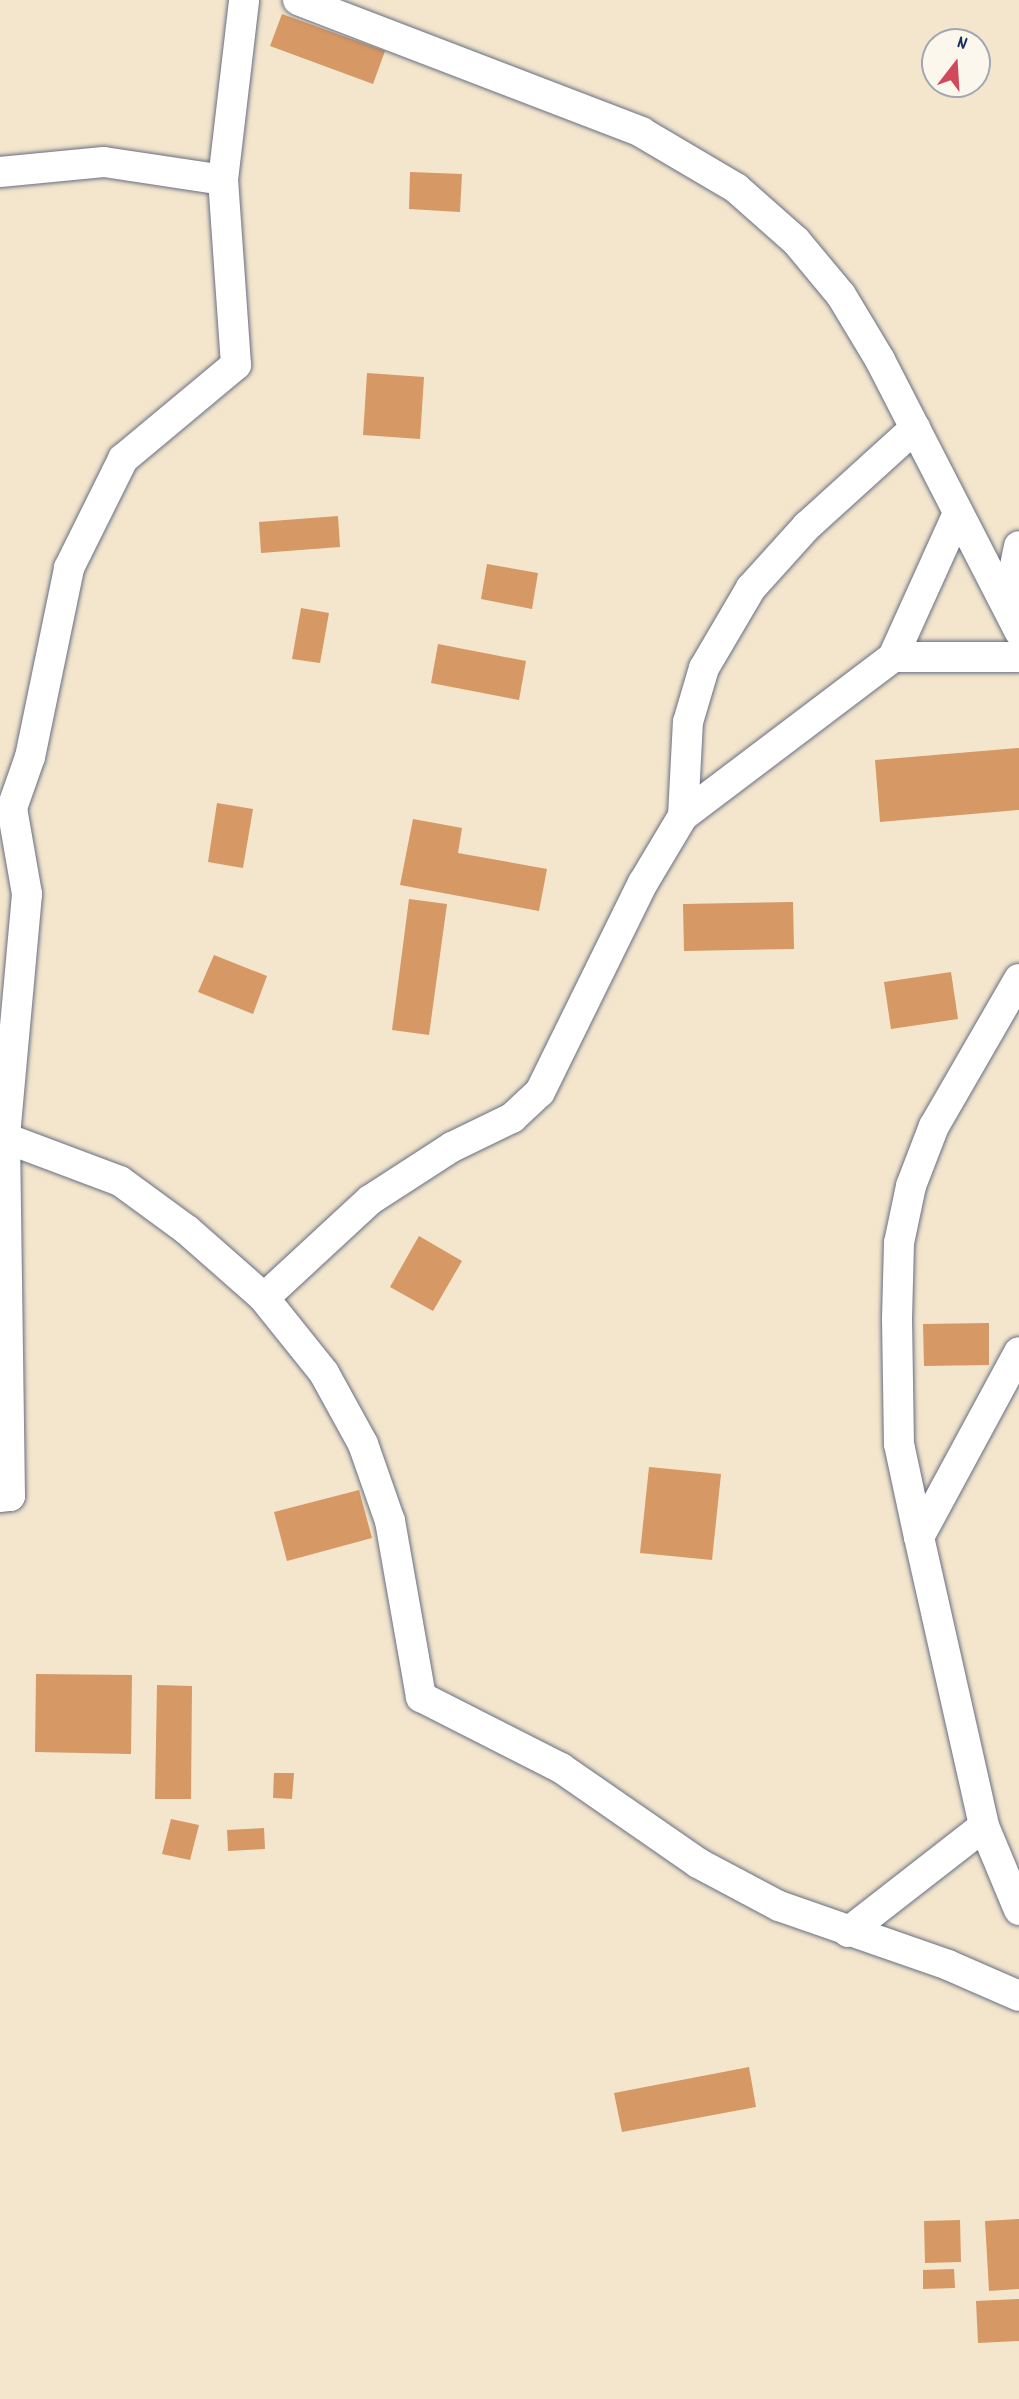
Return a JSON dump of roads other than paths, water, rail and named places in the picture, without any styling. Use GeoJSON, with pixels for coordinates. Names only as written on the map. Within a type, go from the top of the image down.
{"type":"FeatureCollection","features":[{"type":"Feature","properties":{"kind":"street"},"geometry":{"type":"LineString","coordinates":[[0,1497],[10,1496],[3,1136],[27,894],[6,807],[30,757],[69,568],[123,459],[236,365],[223,180],[244,0]]}},
{"type":"Feature","properties":{"kind":"street"},"geometry":{"type":"LineString","coordinates":[[298,0],[641,132],[736,188],[796,241],[841,295],[915,428],[1019,632]]}},
{"type":"Feature","properties":{"kind":"street"},"geometry":{"type":"LineString","coordinates":[[0,172],[104,162],[223,180]]}},
{"type":"Feature","properties":{"kind":"street"},"geometry":{"type":"LineString","coordinates":[[683,816],[688,722],[700,682],[751,588],[807,526],[915,428]]}},
{"type":"Feature","properties":{"kind":"street"},"geometry":{"type":"LineString","coordinates":[[264,1298],[370,1200],[452,1147],[512,1118],[540,1092],[643,883],[683,816],[893,657],[958,513]]}},
{"type":"Feature","properties":{"kind":"street"},"geometry":{"type":"LineString","coordinates":[[1007,604],[1019,546]]}},
{"type":"Feature","properties":{"kind":"street"},"geometry":{"type":"LineString","coordinates":[[893,657],[1019,657]]}},
{"type":"Feature","properties":{"kind":"street"},"geometry":{"type":"LineString","coordinates":[[1019,979],[934,1126],[911,1186],[899,1243],[900,1444],[984,1826],[1019,1910]]}},
{"type":"Feature","properties":{"kind":"street"},"geometry":{"type":"LineString","coordinates":[[3,1136],[120,1181],[187,1230],[264,1298],[324,1373],[363,1444],[390,1521],[421,1697],[561,1768],[709,1869],[779,1906],[948,1965],[1019,1996]]}},
{"type":"Feature","properties":{"kind":"street"},"geometry":{"type":"LineString","coordinates":[[919,1537],[1019,1352]]}},
{"type":"Feature","properties":{"kind":"street"},"geometry":{"type":"LineString","coordinates":[[848,1932],[984,1826]]}}]}
